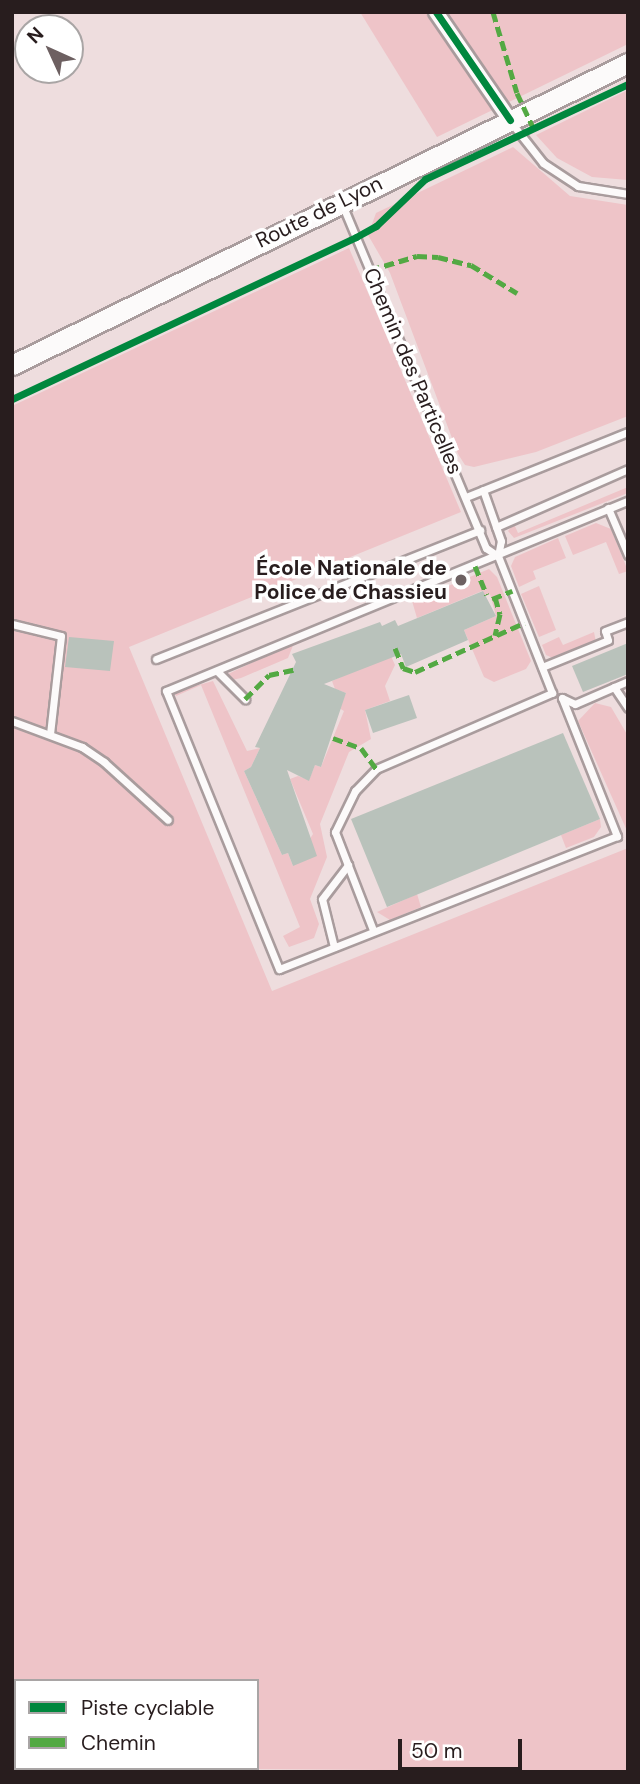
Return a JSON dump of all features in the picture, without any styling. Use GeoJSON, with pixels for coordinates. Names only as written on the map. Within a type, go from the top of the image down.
{"type":"FeatureCollection","features":[{"type":"Feature","properties":{"kind":"main road","name":"Route de Lyon"},"geometry":{"type":"LineString","coordinates":[[12,365],[341,201],[628,63]]}},
{"type":"Feature","properties":{"kind":"street"},"geometry":{"type":"LineString","coordinates":[[436,12],[510,120]]}},
{"type":"Feature","properties":{"kind":"lane"},"geometry":{"type":"LineString","coordinates":[[510,120],[543,163],[578,186],[628,194]]}},
{"type":"Feature","properties":{"kind":"lane","name":"Chemin des Particelles"},"geometry":{"type":"LineString","coordinates":[[341,201],[466,497],[628,432]]}},
{"type":"Feature","properties":{"kind":"lane"},"geometry":{"type":"LineString","coordinates":[[496,527],[628,469]]}},
{"type":"Feature","properties":{"kind":"lane"},"geometry":{"type":"LineString","coordinates":[[483,490],[501,541],[498,556],[552,693],[575,704],[628,681]]}},
{"type":"Feature","properties":{"kind":"lane"},"geometry":{"type":"LineString","coordinates":[[466,497],[486,548],[498,556]]}},
{"type":"Feature","properties":{"kind":"lane"},"geometry":{"type":"LineString","coordinates":[[562,698],[617,836],[279,969],[166,691],[628,500]]}},
{"type":"Feature","properties":{"kind":"lane"},"geometry":{"type":"LineString","coordinates":[[608,508],[628,555]]}},
{"type":"Feature","properties":{"kind":"lane"},"geometry":{"type":"LineString","coordinates":[[156,659],[480,530]]}},
{"type":"Feature","properties":{"kind":"lane"},"geometry":{"type":"LineString","coordinates":[[542,667],[608,640],[605,631],[628,622]]}},
{"type":"Feature","properties":{"kind":"lane"},"geometry":{"type":"LineString","coordinates":[[12,624],[61,636],[50,734]]}},
{"type":"Feature","properties":{"kind":"lane"},"geometry":{"type":"LineString","coordinates":[[217,670],[245,699]]}},
{"type":"Feature","properties":{"kind":"lane"},"geometry":{"type":"LineString","coordinates":[[614,687],[628,708]]}},
{"type":"Feature","properties":{"kind":"lane"},"geometry":{"type":"LineString","coordinates":[[373,930],[335,832],[355,791],[376,769],[552,693]]}},
{"type":"Feature","properties":{"kind":"lane"},"geometry":{"type":"LineString","coordinates":[[12,721],[50,734],[104,762],[168,820]]}},
{"type":"Feature","properties":{"kind":"lane"},"geometry":{"type":"LineString","coordinates":[[334,947],[322,899],[348,865]]}},
{"type":"Feature","properties":{"kind":"shaded area"},"geometry":{"type":"Polygon","coordinates":[[[360,12],[628,12],[628,44],[437,137],[360,12]]]}},
{"type":"Feature","properties":{"kind":"shaded area"},"geometry":{"type":"Polygon","coordinates":[[[628,90],[628,180],[592,177],[557,158],[536,135],[628,90]]]}},
{"type":"Feature","properties":{"kind":"shaded area"},"geometry":{"type":"Polygon","coordinates":[[[513,147],[570,196],[628,205],[628,416],[536,452],[474,467],[465,465],[458,454],[390,273],[368,235],[376,213],[513,147]]]}},
{"type":"Feature","properties":{"kind":"shaded area"},"geometry":{"type":"Polygon","coordinates":[[[349,248],[461,512],[129,647],[272,991],[628,848],[628,1772],[259,1769],[259,1679],[14,1679],[12,1715],[12,406],[349,248]]]}},
{"type":"Feature","properties":{"kind":"shaded area"},"geometry":{"type":"Polygon","coordinates":[[[628,487],[628,493],[514,538],[508,531],[514,524],[518,533],[628,487]]]}},
{"type":"Feature","properties":{"kind":"shaded area"},"geometry":{"type":"Polygon","coordinates":[[[596,523],[611,529],[628,571],[619,574],[606,542],[573,555],[565,536],[596,523]]]}},
{"type":"Feature","properties":{"kind":"shaded area"},"geometry":{"type":"Polygon","coordinates":[[[558,538],[566,558],[533,571],[536,579],[519,587],[511,566],[515,557],[558,538]]]}},
{"type":"Feature","properties":{"kind":"shaded area"},"geometry":{"type":"Polygon","coordinates":[[[489,569],[497,577],[531,661],[526,669],[494,682],[484,677],[464,630],[496,616],[490,594],[485,596],[482,591],[417,618],[412,601],[489,569]]]}},
{"type":"Feature","properties":{"kind":"shaded area"},"geometry":{"type":"Polygon","coordinates":[[[539,586],[556,630],[539,637],[521,594],[539,586]]]}},
{"type":"Feature","properties":{"kind":"shaded area"},"geometry":{"type":"Polygon","coordinates":[[[594,632],[596,642],[555,659],[546,655],[542,645],[559,637],[563,645],[594,632]]]}},
{"type":"Feature","properties":{"kind":"shaded area"},"geometry":{"type":"Polygon","coordinates":[[[294,643],[288,658],[241,678],[232,680],[228,674],[294,643]]]}},
{"type":"Feature","properties":{"kind":"shaded area"},"geometry":{"type":"Polygon","coordinates":[[[390,654],[395,665],[385,686],[390,701],[365,710],[371,739],[349,752],[320,824],[327,857],[310,899],[319,924],[314,938],[289,947],[283,936],[300,927],[201,685],[176,696],[174,692],[213,681],[247,751],[260,748],[251,767],[244,771],[282,855],[288,853],[293,866],[313,834],[290,779],[298,776],[309,780],[315,765],[321,767],[344,711],[339,708],[346,693],[335,689],[332,681],[390,654]]]}},
{"type":"Feature","properties":{"kind":"shaded area"},"geometry":{"type":"Polygon","coordinates":[[[595,703],[611,707],[628,736],[628,833],[578,721],[595,703]]]}},
{"type":"Feature","properties":{"kind":"shaded area"},"geometry":{"type":"Polygon","coordinates":[[[600,819],[601,827],[594,837],[566,848],[561,835],[600,819]]]}},
{"type":"Feature","properties":{"kind":"shaded area"},"geometry":{"type":"Polygon","coordinates":[[[417,894],[421,907],[390,920],[377,912],[417,894]]]}},
{"type":"Feature","properties":{"kind":"building"},"geometry":{"type":"Polygon","coordinates":[[[483,591],[496,616],[464,630],[468,640],[406,667],[401,654],[324,684],[346,693],[321,767],[315,765],[309,781],[287,770],[317,856],[293,866],[288,853],[282,855],[244,771],[251,767],[260,748],[255,747],[296,662],[292,654],[380,622],[382,626],[395,620],[398,626],[483,591]]]}},
{"type":"Feature","properties":{"kind":"building"},"geometry":{"type":"Polygon","coordinates":[[[69,637],[114,641],[110,671],[65,667],[69,637]]]}},
{"type":"Feature","properties":{"kind":"building"},"geometry":{"type":"Polygon","coordinates":[[[628,643],[628,674],[583,692],[572,666],[628,643]]]}},
{"type":"Feature","properties":{"kind":"building"},"geometry":{"type":"Polygon","coordinates":[[[409,695],[417,718],[373,733],[365,710],[409,695]]]}},
{"type":"Feature","properties":{"kind":"building"},"geometry":{"type":"Polygon","coordinates":[[[563,733],[600,819],[387,907],[351,819],[563,733]]]}},
{"type":"Feature","properties":{"kind":"tram line"},"geometry":{"type":"LineString","coordinates":[[92,1770],[95,1772]]}},
{"type":"Feature","properties":{"kind":"marked path"},"geometry":{"type":"LineString","coordinates":[[493,12],[517,93],[534,129]]}},
{"type":"Feature","properties":{"kind":"marked path"},"geometry":{"type":"LineString","coordinates":[[370,270],[417,256],[438,257],[471,265],[517,293]]}},
{"type":"Feature","properties":{"kind":"marked path"},"geometry":{"type":"LineString","coordinates":[[475,566],[487,595]]}},
{"type":"Feature","properties":{"kind":"marked path"},"geometry":{"type":"LineString","coordinates":[[492,599],[512,591]]}},
{"type":"Feature","properties":{"kind":"marked path"},"geometry":{"type":"LineString","coordinates":[[495,597],[500,614],[495,635]]}},
{"type":"Feature","properties":{"kind":"marked path"},"geometry":{"type":"LineString","coordinates":[[395,648],[403,668],[415,672],[524,623]]}},
{"type":"Feature","properties":{"kind":"marked path"},"geometry":{"type":"LineString","coordinates":[[245,699],[269,675],[293,670]]}},
{"type":"Feature","properties":{"kind":"marked path"},"geometry":{"type":"LineString","coordinates":[[333,738],[361,748],[376,769]]}},
{"type":"Feature","properties":{"kind":"marked path"},"geometry":{"type":"LineString","coordinates":[[220,1770],[224,1772]]}},
{"type":"Feature","properties":{"kind":"cycle path"},"geometry":{"type":"LineString","coordinates":[[436,12],[510,120]]}},
{"type":"Feature","properties":{"kind":"cycle path"},"geometry":{"type":"LineString","coordinates":[[12,399],[356,237],[376,226],[425,179],[628,84]]}},
{"type":"Feature","properties":{"kind":"place","name":"École Nationale de Police de Chassieu"},"geometry":{"type":"Point","coordinates":[461,580]}}]}
